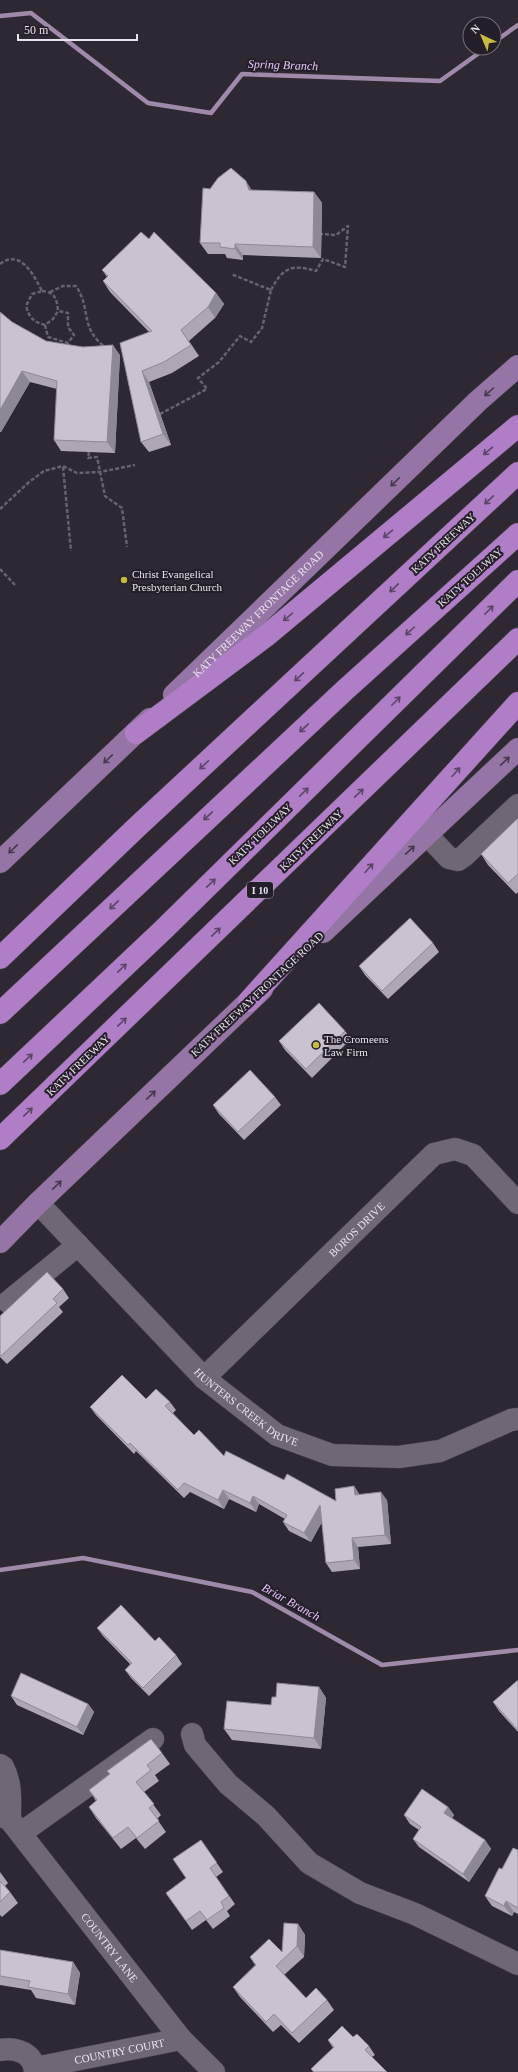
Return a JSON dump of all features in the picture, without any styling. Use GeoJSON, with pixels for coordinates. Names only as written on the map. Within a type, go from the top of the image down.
{"type":"FeatureCollection","features":[{"type":"Feature","properties":{"kind":"highway"},"geometry":{"type":"LineString","coordinates":[[136,733],[266,636],[518,426]]}},
{"type":"Feature","properties":{"kind":"highway","name":"KATY FREEWAY"},"geometry":{"type":"LineString","coordinates":[[0,958],[156,810],[518,473]]}},
{"type":"Feature","properties":{"kind":"highway","name":"KATY TOLLWAY"},"geometry":{"type":"LineString","coordinates":[[0,1013],[345,690],[518,534]]}},
{"type":"Feature","properties":{"kind":"highway","name":"KATY TOLLWAY"},"geometry":{"type":"LineString","coordinates":[[0,1084],[168,924],[518,581]]}},
{"type":"Feature","properties":{"kind":"highway","name":"KATY FREEWAY"},"geometry":{"type":"LineString","coordinates":[[0,1139],[518,639]]}},
{"type":"Feature","properties":{"kind":"highway"},"geometry":{"type":"LineString","coordinates":[[249,1001],[518,703]]}},
{"type":"Feature","properties":{"kind":"main road","name":"KATY FREEWAY FRONTAGE ROAD"},"geometry":{"type":"LineString","coordinates":[[0,862],[136,733],[478,401],[518,366]]}},
{"type":"Feature","properties":{"kind":"main road","name":"KATY FREEWAY FRONTAGE ROAD"},"geometry":{"type":"LineString","coordinates":[[0,1242],[38,1203],[249,1001],[518,749]]}},
{"type":"Feature","properties":{"kind":"street"},"geometry":{"type":"LineString","coordinates":[[427,835],[449,858],[458,860],[518,805]]}},
{"type":"Feature","properties":{"kind":"street","name":"BOROS DRIVE"},"geometry":{"type":"LineString","coordinates":[[204,1378],[434,1154],[455,1149],[473,1155],[518,1203]]}},
{"type":"Feature","properties":{"kind":"street","name":"HUNTERS CREEK DRIVE"},"geometry":{"type":"LineString","coordinates":[[38,1203],[204,1378],[277,1436],[332,1455],[399,1457],[440,1451],[511,1420],[518,1419]]}},
{"type":"Feature","properties":{"kind":"street"},"geometry":{"type":"LineString","coordinates":[[3,1300],[78,1245]]}},
{"type":"Feature","properties":{"kind":"street"},"geometry":{"type":"LineString","coordinates":[[192,1734],[195,1745],[228,1784],[266,1816],[309,1863],[360,1893],[415,1914],[518,1964]]}},
{"type":"Feature","properties":{"kind":"street"},"geometry":{"type":"LineString","coordinates":[[10,1823],[153,1739]]}},
{"type":"Feature","properties":{"kind":"street"},"geometry":{"type":"LineString","coordinates":[[0,1766],[3,1767],[8,1776],[11,1789],[10,1823]]}},
{"type":"Feature","properties":{"kind":"street","name":"COUNTRY LANE"},"geometry":{"type":"LineString","coordinates":[[10,1823],[181,2039],[214,2072]]}},
{"type":"Feature","properties":{"kind":"street","name":"COUNTRY COURT"},"geometry":{"type":"LineString","coordinates":[[0,2050],[9,2048],[18,2050],[29,2057],[35,2070],[181,2039]]}},
{"type":"Feature","properties":{"kind":"path"},"geometry":{"type":"LineString","coordinates":[[160,414],[207,389],[198,378],[219,362],[240,336],[251,342],[262,328],[271,290],[278,276],[288,269],[301,266],[316,271],[323,259],[345,266],[348,226],[336,235],[321,234]]}},
{"type":"Feature","properties":{"kind":"path"},"geometry":{"type":"LineString","coordinates":[[0,264],[5,260],[19,259],[28,266],[42,291]]}},
{"type":"Feature","properties":{"kind":"path"},"geometry":{"type":"LineString","coordinates":[[231,274],[271,290]]}},
{"type":"Feature","properties":{"kind":"path"},"geometry":{"type":"LineString","coordinates":[[50,292],[57,299],[58,311],[53,319],[45,325],[36,323],[29,315],[26,306],[32,294],[42,291],[50,292],[63,286],[76,286],[82,295],[90,332],[111,351]]}},
{"type":"Feature","properties":{"kind":"path"},"geometry":{"type":"LineString","coordinates":[[45,325],[48,337],[68,343],[74,335],[68,327],[68,313],[58,311]]}},
{"type":"Feature","properties":{"kind":"path"},"geometry":{"type":"LineString","coordinates":[[88,452],[88,458],[97,457],[105,496],[122,508],[127,547]]}},
{"type":"Feature","properties":{"kind":"path"},"geometry":{"type":"LineString","coordinates":[[0,509],[29,482],[44,471],[63,466],[78,473],[100,472],[136,465]]}},
{"type":"Feature","properties":{"kind":"path"},"geometry":{"type":"LineString","coordinates":[[63,466],[71,550]]}},
{"type":"Feature","properties":{"kind":"path"},"geometry":{"type":"LineString","coordinates":[[0,569],[15,585]]}},
{"type":"Feature","properties":{"kind":"building"},"geometry":{"type":"Polygon","coordinates":[[[231,168],[246,181],[249,190],[314,192],[313,247],[235,244],[235,249],[220,247],[220,243],[200,243],[203,188],[210,189],[218,178],[231,168]]]}},
{"type":"Feature","properties":{"kind":"building"},"geometry":{"type":"Polygon","coordinates":[[[141,232],[149,239],[154,232],[216,293],[208,307],[181,330],[191,345],[164,362],[142,371],[163,434],[141,442],[120,343],[152,331],[103,281],[108,276],[102,270],[141,232]]]}},
{"type":"Feature","properties":{"kind":"building"},"geometry":{"type":"Polygon","coordinates":[[[0,312],[12,322],[46,341],[83,347],[113,345],[107,442],[54,440],[57,381],[22,371],[0,410],[0,312]]]}},
{"type":"Feature","properties":{"kind":"building"},"geometry":{"type":"Polygon","coordinates":[[[518,818],[518,874],[508,883],[481,854],[518,818]]]}},
{"type":"Feature","properties":{"kind":"building"},"geometry":{"type":"Polygon","coordinates":[[[410,918],[433,943],[382,991],[359,966],[410,918]]]}},
{"type":"Feature","properties":{"kind":"building"},"geometry":{"type":"Polygon","coordinates":[[[319,1003],[345,1031],[306,1069],[279,1041],[319,1003]]]}},
{"type":"Feature","properties":{"kind":"building"},"geometry":{"type":"Polygon","coordinates":[[[250,1070],[275,1097],[238,1132],[213,1105],[250,1070]]]}},
{"type":"Feature","properties":{"kind":"building"},"geometry":{"type":"Polygon","coordinates":[[[47,1272],[63,1289],[53,1299],[57,1303],[1,1356],[0,1316],[47,1272]]]}},
{"type":"Feature","properties":{"kind":"building"},"geometry":{"type":"Polygon","coordinates":[[[122,1375],[146,1399],[156,1389],[170,1402],[165,1406],[194,1435],[199,1430],[224,1456],[226,1451],[284,1480],[287,1474],[336,1501],[335,1489],[354,1486],[355,1495],[381,1492],[385,1535],[352,1538],[354,1560],[326,1563],[320,1505],[304,1533],[283,1522],[287,1515],[253,1496],[250,1503],[223,1490],[218,1500],[184,1483],[178,1490],[130,1443],[128,1445],[90,1407],[122,1375]]]}},
{"type":"Feature","properties":{"kind":"building"},"geometry":{"type":"Polygon","coordinates":[[[121,1605],[155,1641],[159,1637],[176,1655],[143,1688],[125,1670],[132,1663],[97,1628],[121,1605]]]}},
{"type":"Feature","properties":{"kind":"building"},"geometry":{"type":"Polygon","coordinates":[[[21,1673],[88,1704],[77,1727],[11,1696],[21,1673]]]}},
{"type":"Feature","properties":{"kind":"building"},"geometry":{"type":"Polygon","coordinates":[[[518,1680],[518,1730],[493,1702],[518,1680]]]}},
{"type":"Feature","properties":{"kind":"building"},"geometry":{"type":"Polygon","coordinates":[[[277,1683],[319,1687],[314,1738],[224,1729],[227,1701],[271,1705],[272,1697],[276,1697],[277,1683]]]}},
{"type":"Feature","properties":{"kind":"building"},"geometry":{"type":"Polygon","coordinates":[[[151,1739],[162,1753],[147,1765],[151,1770],[136,1782],[154,1804],[149,1808],[159,1821],[137,1838],[128,1827],[113,1838],[89,1807],[97,1800],[89,1790],[110,1774],[107,1771],[151,1739]]]}},
{"type":"Feature","properties":{"kind":"building"},"geometry":{"type":"Polygon","coordinates":[[[422,1789],[448,1807],[444,1813],[485,1840],[463,1874],[413,1839],[421,1827],[404,1815],[422,1789]]]}},
{"type":"Feature","properties":{"kind":"building"},"geometry":{"type":"Polygon","coordinates":[[[201,1840],[217,1863],[210,1868],[229,1896],[221,1902],[224,1908],[207,1920],[200,1911],[186,1921],[166,1893],[186,1878],[173,1859],[201,1840]]]}},
{"type":"Feature","properties":{"kind":"building"},"geometry":{"type":"Polygon","coordinates":[[[513,1848],[518,1850],[518,1908],[506,1901],[504,1906],[485,1896],[499,1868],[502,1869],[513,1848]]]}},
{"type":"Feature","properties":{"kind":"building"},"geometry":{"type":"Polygon","coordinates":[[[0,1881],[10,1892],[0,1902],[0,1881]]]}},
{"type":"Feature","properties":{"kind":"building"},"geometry":{"type":"Polygon","coordinates":[[[284,1923],[298,1924],[297,1946],[276,1966],[306,1998],[316,1988],[327,2000],[292,2033],[274,2014],[266,2022],[233,1987],[256,1965],[250,1957],[269,1939],[282,1952],[284,1923]]]}},
{"type":"Feature","properties":{"kind":"building"},"geometry":{"type":"Polygon","coordinates":[[[0,1950],[73,1962],[68,1994],[28,1987],[30,1981],[0,1976],[0,1950]]]}},
{"type":"Feature","properties":{"kind":"building"},"geometry":{"type":"Polygon","coordinates":[[[342,2026],[353,2037],[357,2034],[369,2046],[365,2050],[387,2072],[314,2072],[311,2069],[334,2047],[328,2040],[342,2026]]]}},
{"type":"Feature","properties":{"kind":"waterway","name":"Spring Branch"},"geometry":{"type":"LineString","coordinates":[[0,16],[31,13],[148,103],[211,113],[242,74],[440,81],[475,56]]}},
{"type":"Feature","properties":{"kind":"waterway","name":"Spring Branch"},"geometry":{"type":"LineString","coordinates":[[502,36],[518,25]]}},
{"type":"Feature","properties":{"kind":"waterway","name":"Briar Branch"},"geometry":{"type":"LineString","coordinates":[[0,1570],[83,1558],[252,1592],[382,1665],[518,1650]]}},
{"type":"Feature","properties":{"kind":"place","name":"Christ Evangelical Presbyterian Church"},"geometry":{"type":"Point","coordinates":[124,580]}},
{"type":"Feature","properties":{"kind":"place","name":"The Cromeens Law Firm"},"geometry":{"type":"Point","coordinates":[316,1045]}}]}
